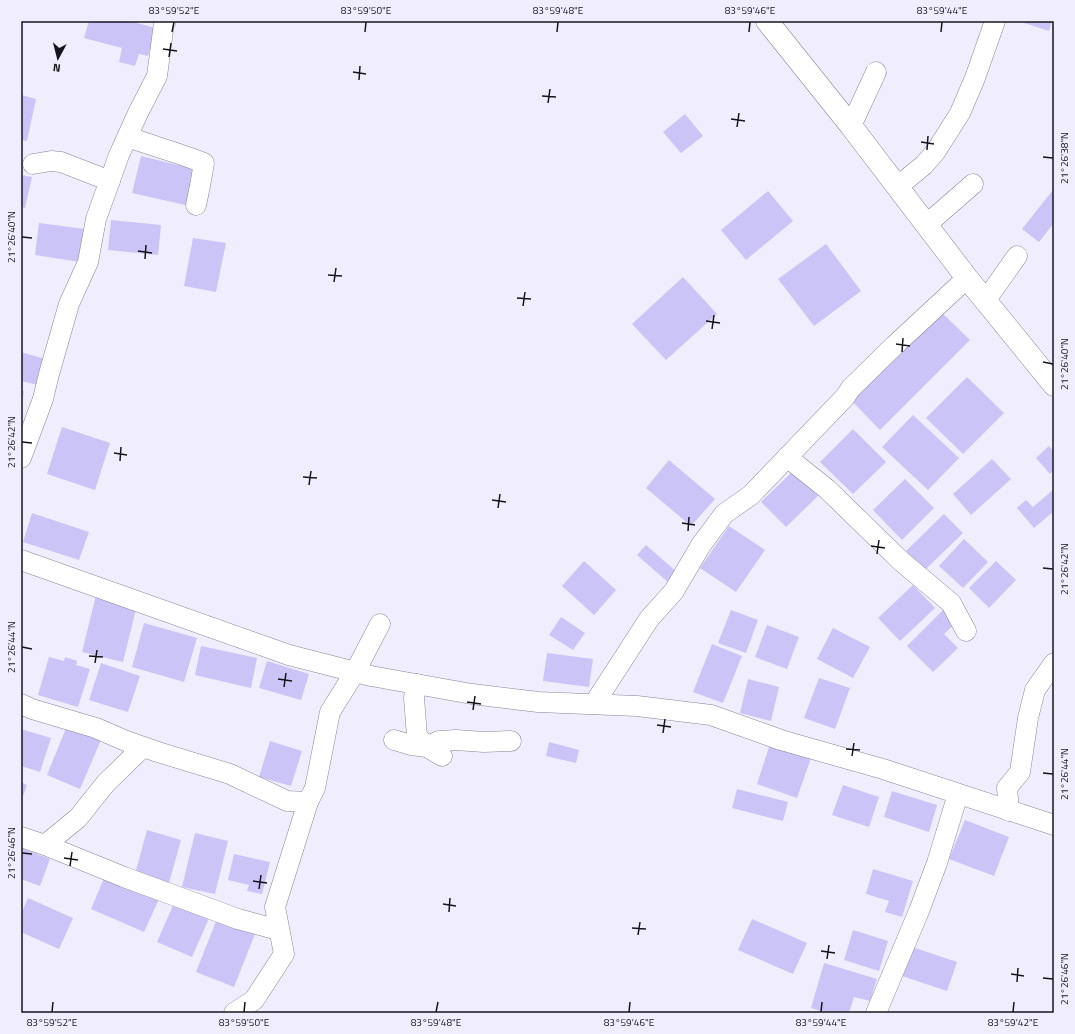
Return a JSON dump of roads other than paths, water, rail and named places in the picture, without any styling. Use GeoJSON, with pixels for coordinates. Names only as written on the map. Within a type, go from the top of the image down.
{"type":"FeatureCollection","features":[{"type":"Feature","properties":{"kind":"street"},"geometry":{"type":"LineString","coordinates":[[21,458],[43,399],[69,304],[88,262],[96,219],[119,155],[138,112],[157,76],[164,23],[166,21]]}},
{"type":"Feature","properties":{"kind":"street"},"geometry":{"type":"LineString","coordinates":[[897,187],[913,175],[936,151],[960,113],[975,78],[995,21]]}},
{"type":"Feature","properties":{"kind":"street"},"geometry":{"type":"LineString","coordinates":[[775,24],[850,126],[926,225],[1054,385]]}},
{"type":"Feature","properties":{"kind":"street"},"geometry":{"type":"LineString","coordinates":[[850,126],[876,72]]}},
{"type":"Feature","properties":{"kind":"street"},"geometry":{"type":"LineString","coordinates":[[128,137],[185,155],[204,163],[196,205]]}},
{"type":"Feature","properties":{"kind":"street"},"geometry":{"type":"LineString","coordinates":[[33,164],[51,160],[61,162],[110,181]]}},
{"type":"Feature","properties":{"kind":"street"},"geometry":{"type":"LineString","coordinates":[[926,225],[973,184]]}},
{"type":"Feature","properties":{"kind":"street"},"geometry":{"type":"LineString","coordinates":[[986,300],[1018,256]]}},
{"type":"Feature","properties":{"kind":"street"},"geometry":{"type":"LineString","coordinates":[[594,704],[649,619],[674,591],[701,545],[724,514],[751,495],[845,397],[850,388],[967,278]]}},
{"type":"Feature","properties":{"kind":"street"},"geometry":{"type":"LineString","coordinates":[[787,457],[827,489],[901,561],[951,603],[966,631]]}},
{"type":"Feature","properties":{"kind":"street"},"geometry":{"type":"LineString","coordinates":[[21,560],[290,655],[355,672],[472,694],[538,702],[637,706],[711,715],[781,740],[883,769],[1054,825]]}},
{"type":"Feature","properties":{"kind":"street"},"geometry":{"type":"LineString","coordinates":[[234,1013],[254,1000],[284,954],[275,907],[308,802],[315,788],[330,712],[355,672],[380,624]]}},
{"type":"Feature","properties":{"kind":"street"},"geometry":{"type":"LineString","coordinates":[[1009,811],[1006,788],[1020,772],[1028,718],[1035,690],[1054,663]]}},
{"type":"Feature","properties":{"kind":"street"},"geometry":{"type":"LineString","coordinates":[[416,684],[414,698],[417,736],[435,752]]}},
{"type":"Feature","properties":{"kind":"street"},"geometry":{"type":"LineString","coordinates":[[21,704],[32,709],[96,728],[143,747],[230,774],[288,801],[308,802]]}},
{"type":"Feature","properties":{"kind":"street"},"geometry":{"type":"LineString","coordinates":[[394,740],[435,752]]}},
{"type":"Feature","properties":{"kind":"street"},"geometry":{"type":"LineString","coordinates":[[435,752],[440,741],[511,741]]}},
{"type":"Feature","properties":{"kind":"street"},"geometry":{"type":"LineString","coordinates":[[45,845],[78,818],[106,783],[143,747]]}},
{"type":"Feature","properties":{"kind":"street"},"geometry":{"type":"LineString","coordinates":[[876,1013],[919,911],[937,863],[958,794]]}},
{"type":"Feature","properties":{"kind":"street"},"geometry":{"type":"LineString","coordinates":[[21,837],[238,919],[279,930]]}}]}
